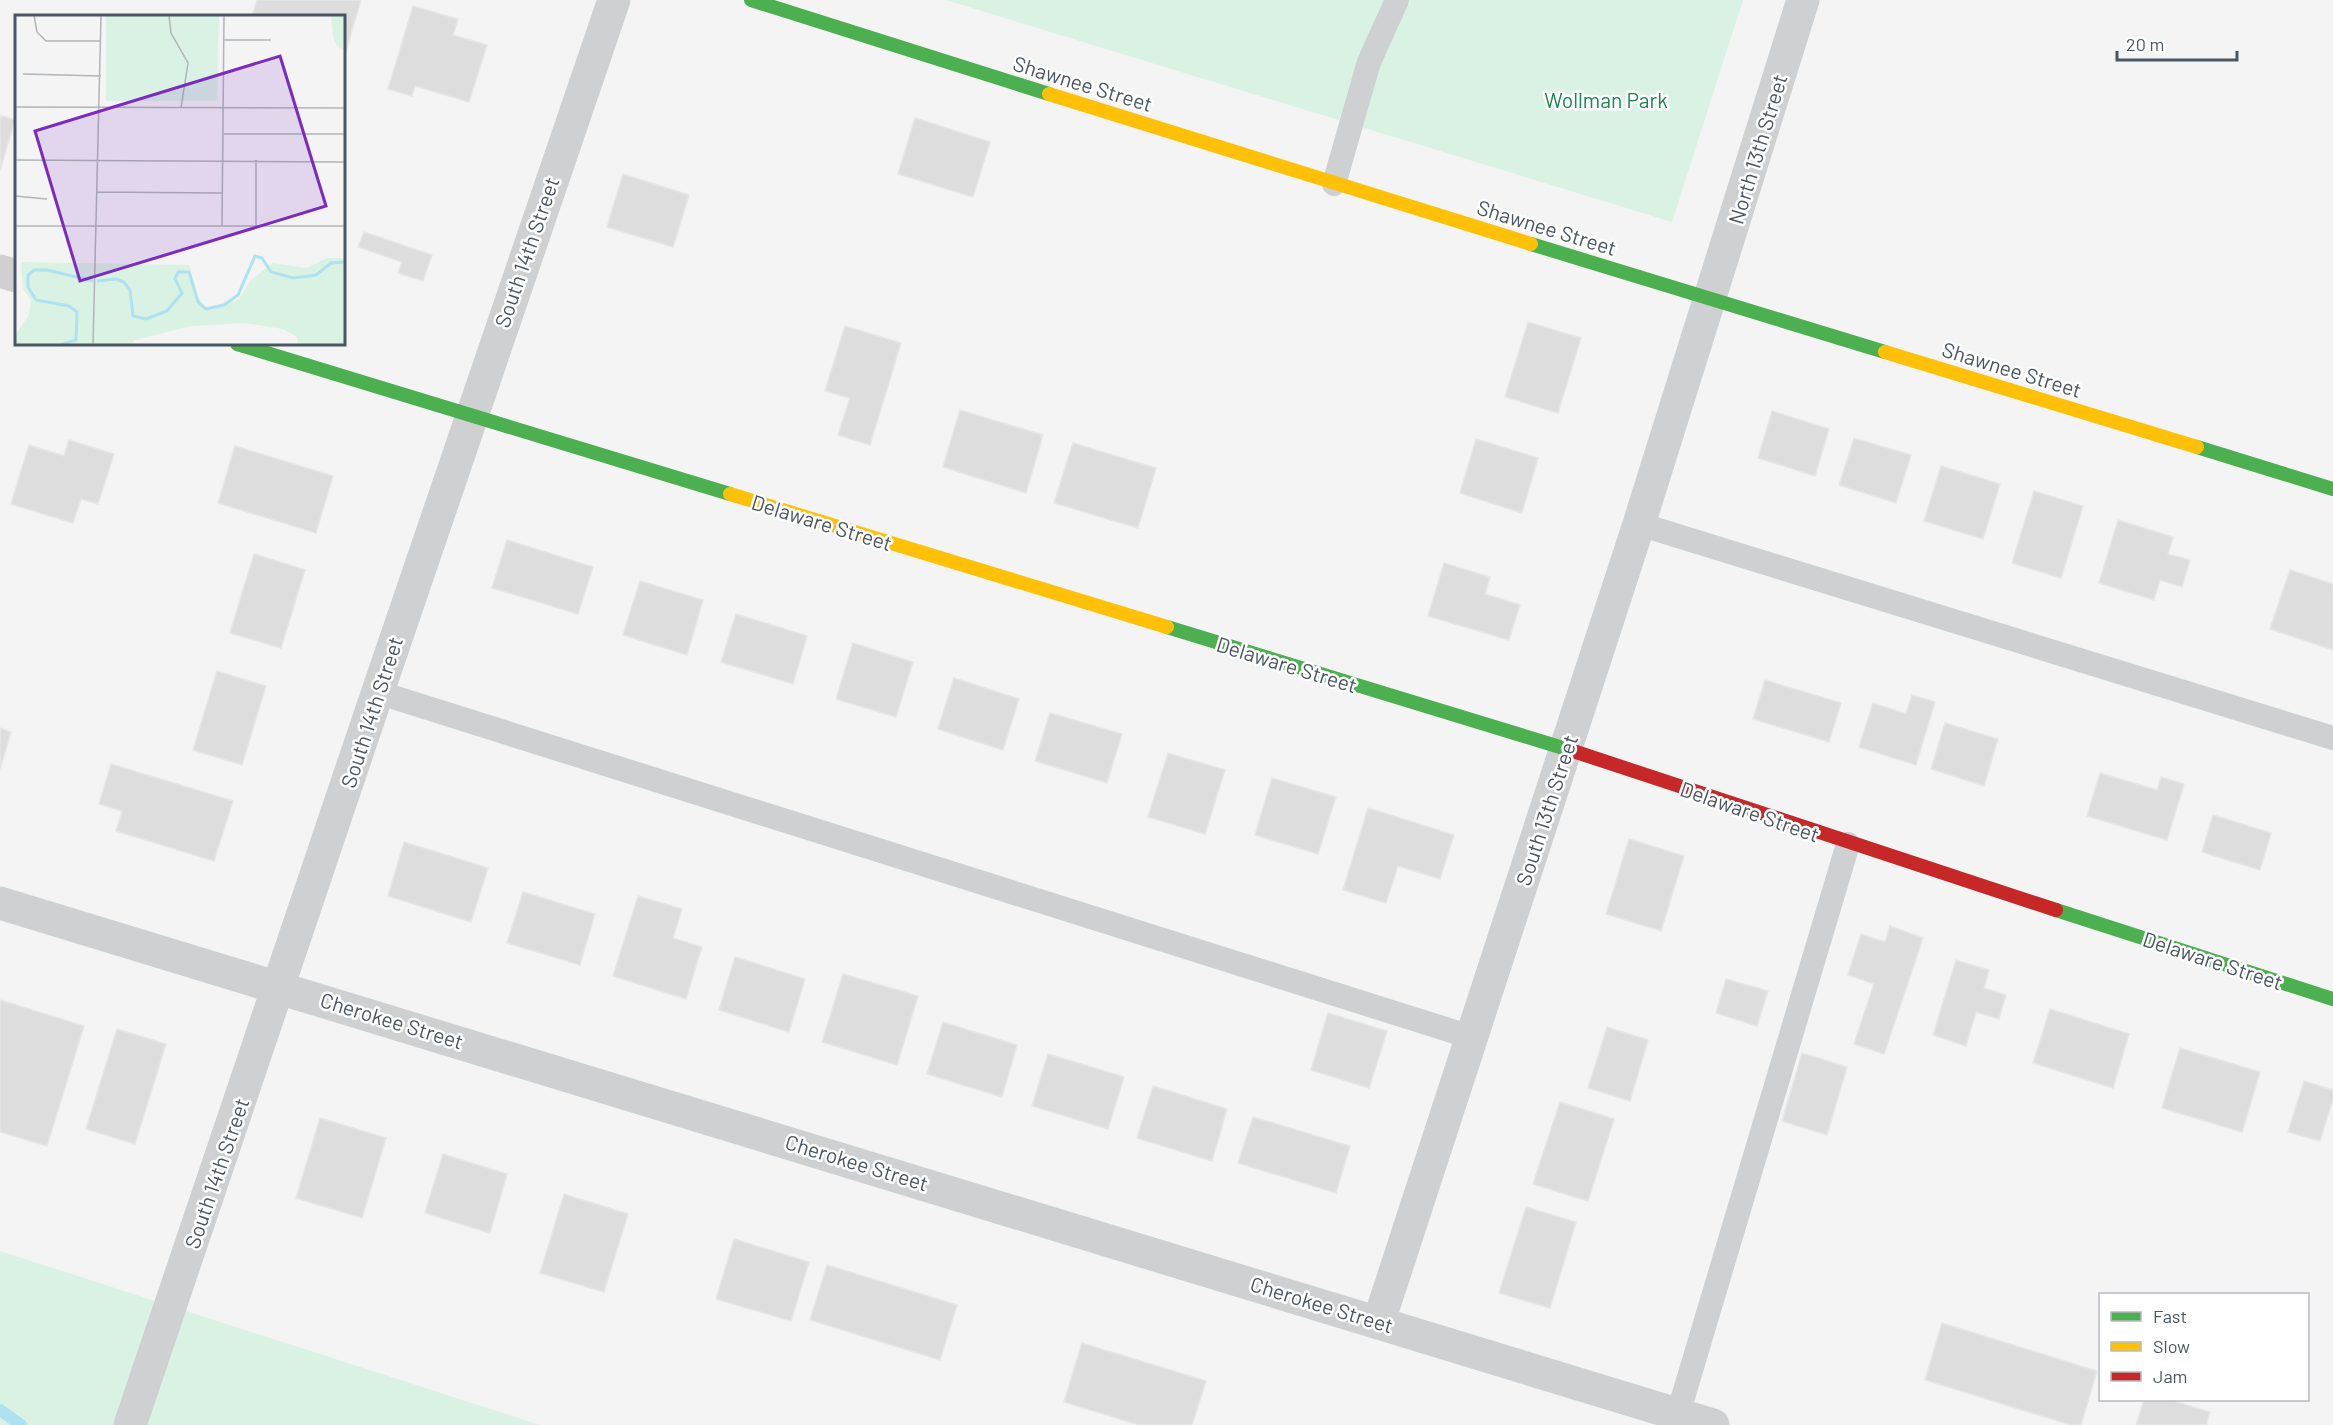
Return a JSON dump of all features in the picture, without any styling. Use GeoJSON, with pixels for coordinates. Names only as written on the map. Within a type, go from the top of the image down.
{"type":"FeatureCollection","features":[{"type":"Feature","properties":{"kind":"street","name":"South 14th Street"},"geometry":{"type":"LineString","coordinates":[[130,1425],[280,986],[470,414],[614,0]]}},
{"type":"Feature","properties":{"kind":"street","name":"Shawnee Street"},"geometry":{"type":"LineString","coordinates":[[751,0],[1334,184],[2333,489]]}},
{"type":"Feature","properties":{"kind":"street","name":"North 13th Street"},"geometry":{"type":"LineString","coordinates":[[1710,298],[1803,0]]}},
{"type":"Feature","properties":{"kind":"street"},"geometry":{"type":"LineString","coordinates":[[0,271],[15,276]]}},
{"type":"Feature","properties":{"kind":"street","name":"South 13th Street"},"geometry":{"type":"LineString","coordinates":[[1379,1321],[1639,524],[1710,298]]}},
{"type":"Feature","properties":{"kind":"street","name":"Delaware Street"},"geometry":{"type":"LineString","coordinates":[[240,345],[1566,749],[1848,844],[2333,999]]}},
{"type":"Feature","properties":{"kind":"street","name":"Cherokee Street"},"geometry":{"type":"LineString","coordinates":[[0,903],[280,986],[1713,1425]]}},
{"type":"Feature","properties":{"kind":"lane"},"geometry":{"type":"LineString","coordinates":[[1334,184],[1369,62],[1397,0]]}},
{"type":"Feature","properties":{"kind":"lane"},"geometry":{"type":"LineString","coordinates":[[1639,524],[2333,738]]}},
{"type":"Feature","properties":{"kind":"lane"},"geometry":{"type":"LineString","coordinates":[[378,692],[1471,1037]]}},
{"type":"Feature","properties":{"kind":"lane"},"geometry":{"type":"LineString","coordinates":[[1678,1414],[1848,844]]}},
{"type":"Feature","properties":{"kind":"green space","name":"Wollman Park"},"geometry":{"type":"Polygon","coordinates":[[[946,0],[1743,0],[1672,222],[946,0]]]}},
{"type":"Feature","properties":{"kind":"green space"},"geometry":{"type":"Polygon","coordinates":[[[0,1251],[540,1425],[0,1425],[0,1251]]]}},
{"type":"Feature","properties":{"kind":"building"},"geometry":{"type":"Polygon","coordinates":[[[257,0],[361,0],[345,55],[345,15],[252,15],[257,0]]]}},
{"type":"Feature","properties":{"kind":"building"},"geometry":{"type":"Polygon","coordinates":[[[413,6],[458,19],[453,35],[487,45],[469,102],[415,86],[412,96],[388,89],[413,6]]]}},
{"type":"Feature","properties":{"kind":"building"},"geometry":{"type":"Polygon","coordinates":[[[0,115],[15,120],[0,170],[0,115]]]}},
{"type":"Feature","properties":{"kind":"building"},"geometry":{"type":"Polygon","coordinates":[[[915,118],[990,142],[973,197],[898,174],[915,118]]]}},
{"type":"Feature","properties":{"kind":"building"},"geometry":{"type":"Polygon","coordinates":[[[623,174],[689,195],[673,247],[607,227],[623,174]]]}},
{"type":"Feature","properties":{"kind":"building"},"geometry":{"type":"Polygon","coordinates":[[[364,232],[432,255],[423,281],[398,273],[402,262],[358,247],[364,232]]]}},
{"type":"Feature","properties":{"kind":"building"},"geometry":{"type":"Polygon","coordinates":[[[1528,322],[1581,338],[1558,413],[1505,397],[1528,322]]]}},
{"type":"Feature","properties":{"kind":"building"},"geometry":{"type":"Polygon","coordinates":[[[845,326],[901,343],[870,445],[838,435],[850,398],[825,391],[845,326]]]}},
{"type":"Feature","properties":{"kind":"building"},"geometry":{"type":"Polygon","coordinates":[[[960,410],[1043,435],[1026,493],[943,467],[960,410]]]}},
{"type":"Feature","properties":{"kind":"building"},"geometry":{"type":"Polygon","coordinates":[[[1772,411],[1829,429],[1815,476],[1758,458],[1772,411]]]}},
{"type":"Feature","properties":{"kind":"building"},"geometry":{"type":"Polygon","coordinates":[[[1854,438],[1911,455],[1896,503],[1839,485],[1854,438]]]}},
{"type":"Feature","properties":{"kind":"building"},"geometry":{"type":"Polygon","coordinates":[[[1476,439],[1538,458],[1522,513],[1460,493],[1476,439]]]}},
{"type":"Feature","properties":{"kind":"building"},"geometry":{"type":"Polygon","coordinates":[[[69,440],[114,454],[98,504],[81,499],[73,523],[11,504],[29,445],[64,456],[69,440]]]}},
{"type":"Feature","properties":{"kind":"building"},"geometry":{"type":"Polygon","coordinates":[[[1073,443],[1156,468],[1138,528],[1054,503],[1073,443]]]}},
{"type":"Feature","properties":{"kind":"building"},"geometry":{"type":"Polygon","coordinates":[[[235,446],[333,476],[316,533],[218,503],[235,446]]]}},
{"type":"Feature","properties":{"kind":"building"},"geometry":{"type":"Polygon","coordinates":[[[1941,466],[2000,484],[1983,539],[1924,521],[1941,466]]]}},
{"type":"Feature","properties":{"kind":"building"},"geometry":{"type":"Polygon","coordinates":[[[2034,491],[2083,506],[2061,578],[2012,563],[2034,491]]]}},
{"type":"Feature","properties":{"kind":"building"},"geometry":{"type":"Polygon","coordinates":[[[2118,520],[2173,537],[2168,554],[2190,560],[2182,587],[2160,580],[2154,600],[2099,583],[2118,520]]]}},
{"type":"Feature","properties":{"kind":"building"},"geometry":{"type":"Polygon","coordinates":[[[507,540],[593,567],[578,614],[492,588],[507,540]]]}},
{"type":"Feature","properties":{"kind":"building"},"geometry":{"type":"Polygon","coordinates":[[[254,554],[305,570],[281,648],[230,633],[254,554]]]}},
{"type":"Feature","properties":{"kind":"building"},"geometry":{"type":"Polygon","coordinates":[[[1444,563],[1490,577],[1485,594],[1520,605],[1509,640],[1428,616],[1444,563]]]}},
{"type":"Feature","properties":{"kind":"building"},"geometry":{"type":"Polygon","coordinates":[[[2290,570],[2333,584],[2333,650],[2270,629],[2290,570]]]}},
{"type":"Feature","properties":{"kind":"building"},"geometry":{"type":"Polygon","coordinates":[[[640,581],[703,600],[687,655],[623,635],[640,581]]]}},
{"type":"Feature","properties":{"kind":"building"},"geometry":{"type":"Polygon","coordinates":[[[736,614],[807,636],[793,684],[721,662],[736,614]]]}},
{"type":"Feature","properties":{"kind":"building"},"geometry":{"type":"Polygon","coordinates":[[[853,643],[913,662],[896,717],[836,699],[853,643]]]}},
{"type":"Feature","properties":{"kind":"building"},"geometry":{"type":"Polygon","coordinates":[[[217,671],[266,686],[242,765],[193,750],[217,671]]]}},
{"type":"Feature","properties":{"kind":"building"},"geometry":{"type":"Polygon","coordinates":[[[954,678],[1019,699],[1003,750],[938,729],[954,678]]]}},
{"type":"Feature","properties":{"kind":"building"},"geometry":{"type":"Polygon","coordinates":[[[1765,680],[1841,703],[1829,742],[1753,719],[1765,680]]]}},
{"type":"Feature","properties":{"kind":"building"},"geometry":{"type":"Polygon","coordinates":[[[1912,695],[1935,702],[1916,765],[1859,747],[1873,703],[1906,714],[1912,695]]]}},
{"type":"Feature","properties":{"kind":"building"},"geometry":{"type":"Polygon","coordinates":[[[1050,713],[1122,734],[1107,783],[1035,761],[1050,713]]]}},
{"type":"Feature","properties":{"kind":"building"},"geometry":{"type":"Polygon","coordinates":[[[1945,723],[1998,739],[1984,786],[1931,769],[1945,723]]]}},
{"type":"Feature","properties":{"kind":"building"},"geometry":{"type":"Polygon","coordinates":[[[0,728],[11,732],[0,769],[0,728]]]}},
{"type":"Feature","properties":{"kind":"building"},"geometry":{"type":"Polygon","coordinates":[[[1168,753],[1225,770],[1205,834],[1148,817],[1168,753]]]}},
{"type":"Feature","properties":{"kind":"building"},"geometry":{"type":"Polygon","coordinates":[[[111,764],[233,801],[214,861],[116,831],[122,811],[99,804],[111,764]]]}},
{"type":"Feature","properties":{"kind":"building"},"geometry":{"type":"Polygon","coordinates":[[[2100,773],[2157,790],[2161,777],[2184,784],[2167,840],[2087,816],[2100,773]]]}},
{"type":"Feature","properties":{"kind":"building"},"geometry":{"type":"Polygon","coordinates":[[[1272,778],[1336,797],[1318,854],[1255,835],[1272,778]]]}},
{"type":"Feature","properties":{"kind":"building"},"geometry":{"type":"Polygon","coordinates":[[[1368,808],[1454,835],[1440,879],[1398,866],[1386,903],[1343,890],[1368,808]]]}},
{"type":"Feature","properties":{"kind":"building"},"geometry":{"type":"Polygon","coordinates":[[[2213,815],[2271,833],[2260,870],[2202,852],[2213,815]]]}},
{"type":"Feature","properties":{"kind":"building"},"geometry":{"type":"Polygon","coordinates":[[[1629,839],[1684,856],[1661,931],[1606,914],[1629,839]]]}},
{"type":"Feature","properties":{"kind":"building"},"geometry":{"type":"Polygon","coordinates":[[[404,842],[488,868],[471,922],[388,896],[404,842]]]}},
{"type":"Feature","properties":{"kind":"building"},"geometry":{"type":"Polygon","coordinates":[[[523,892],[595,914],[580,965],[507,943],[523,892]]]}},
{"type":"Feature","properties":{"kind":"building"},"geometry":{"type":"Polygon","coordinates":[[[638,896],[682,909],[673,938],[702,947],[686,999],[613,976],[638,896]]]}},
{"type":"Feature","properties":{"kind":"building"},"geometry":{"type":"Polygon","coordinates":[[[1890,926],[1923,938],[1884,1054],[1854,1044],[1874,984],[1848,975],[1861,934],[1885,942],[1890,926]]]}},
{"type":"Feature","properties":{"kind":"building"},"geometry":{"type":"Polygon","coordinates":[[[735,957],[805,979],[789,1032],[719,1010],[735,957]]]}},
{"type":"Feature","properties":{"kind":"building"},"geometry":{"type":"Polygon","coordinates":[[[1956,960],[1989,970],[1984,988],[2006,995],[1999,1019],[1976,1012],[1966,1046],[1933,1035],[1956,960]]]}},
{"type":"Feature","properties":{"kind":"building"},"geometry":{"type":"Polygon","coordinates":[[[843,974],[918,996],[897,1065],[822,1042],[843,974]]]}},
{"type":"Feature","properties":{"kind":"building"},"geometry":{"type":"Polygon","coordinates":[[[1726,979],[1768,991],[1757,1026],[1716,1013],[1726,979]]]}},
{"type":"Feature","properties":{"kind":"building"},"geometry":{"type":"Polygon","coordinates":[[[0,1000],[84,1026],[47,1146],[0,1132],[0,1000]]]}},
{"type":"Feature","properties":{"kind":"building"},"geometry":{"type":"Polygon","coordinates":[[[2050,1009],[2129,1034],[2113,1088],[2033,1063],[2050,1009]]]}},
{"type":"Feature","properties":{"kind":"building"},"geometry":{"type":"Polygon","coordinates":[[[1328,1013],[1387,1031],[1369,1088],[1311,1070],[1328,1013]]]}},
{"type":"Feature","properties":{"kind":"building"},"geometry":{"type":"Polygon","coordinates":[[[943,1022],[1017,1045],[1002,1097],[927,1074],[943,1022]]]}},
{"type":"Feature","properties":{"kind":"building"},"geometry":{"type":"Polygon","coordinates":[[[1607,1027],[1648,1040],[1630,1101],[1588,1088],[1607,1027]]]}},
{"type":"Feature","properties":{"kind":"building"},"geometry":{"type":"Polygon","coordinates":[[[117,1029],[166,1044],[135,1144],[86,1129],[117,1029]]]}},
{"type":"Feature","properties":{"kind":"building"},"geometry":{"type":"Polygon","coordinates":[[[2180,1048],[2260,1072],[2242,1132],[2162,1108],[2180,1048]]]}},
{"type":"Feature","properties":{"kind":"building"},"geometry":{"type":"Polygon","coordinates":[[[1802,1053],[1847,1067],[1827,1135],[1782,1121],[1802,1053]]]}},
{"type":"Feature","properties":{"kind":"building"},"geometry":{"type":"Polygon","coordinates":[[[1048,1054],[1124,1077],[1108,1129],[1032,1106],[1048,1054]]]}},
{"type":"Feature","properties":{"kind":"building"},"geometry":{"type":"Polygon","coordinates":[[[2304,1081],[2333,1090],[2333,1099],[2320,1141],[2288,1132],[2304,1081]]]}},
{"type":"Feature","properties":{"kind":"building"},"geometry":{"type":"Polygon","coordinates":[[[1153,1086],[1227,1109],[1212,1161],[1137,1138],[1153,1086]]]}},
{"type":"Feature","properties":{"kind":"building"},"geometry":{"type":"Polygon","coordinates":[[[1560,1102],[1614,1119],[1588,1201],[1533,1184],[1560,1102]]]}},
{"type":"Feature","properties":{"kind":"building"},"geometry":{"type":"Polygon","coordinates":[[[1253,1117],[1350,1146],[1336,1193],[1238,1163],[1253,1117]]]}},
{"type":"Feature","properties":{"kind":"building"},"geometry":{"type":"Polygon","coordinates":[[[320,1118],[386,1138],[362,1218],[296,1198],[320,1118]]]}},
{"type":"Feature","properties":{"kind":"building"},"geometry":{"type":"Polygon","coordinates":[[[443,1154],[507,1174],[490,1233],[425,1213],[443,1154]]]}},
{"type":"Feature","properties":{"kind":"building"},"geometry":{"type":"Polygon","coordinates":[[[564,1194],[628,1214],[604,1292],[540,1273],[564,1194]]]}},
{"type":"Feature","properties":{"kind":"building"},"geometry":{"type":"Polygon","coordinates":[[[1526,1207],[1576,1222],[1550,1308],[1499,1293],[1526,1207]]]}},
{"type":"Feature","properties":{"kind":"building"},"geometry":{"type":"Polygon","coordinates":[[[734,1239],[809,1262],[791,1321],[716,1299],[734,1239]]]}},
{"type":"Feature","properties":{"kind":"building"},"geometry":{"type":"Polygon","coordinates":[[[827,1265],[957,1305],[940,1360],[810,1320],[827,1265]]]}},
{"type":"Feature","properties":{"kind":"building"},"geometry":{"type":"Polygon","coordinates":[[[1942,1323],[2097,1371],[2081,1425],[2071,1425],[1925,1380],[1942,1323]]]}},
{"type":"Feature","properties":{"kind":"building"},"geometry":{"type":"Polygon","coordinates":[[[1082,1343],[1206,1381],[1192,1425],[1139,1425],[1064,1402],[1082,1343]]]}},
{"type":"Feature","properties":{"kind":"building"},"geometry":{"type":"Polygon","coordinates":[[[2144,1401],[2173,1401],[2210,1412],[2206,1425],[2136,1425],[2144,1401]]]}},
{"type":"Feature","properties":{"kind":"waterway"},"geometry":{"type":"LineString","coordinates":[[0,1410],[21,1425]]}},
{"type":"Feature","properties":{"kind":"traffic: fast"},"geometry":{"type":"LineString","coordinates":[[751,0],[1049,94]]}},
{"type":"Feature","properties":{"kind":"traffic: fast"},"geometry":{"type":"LineString","coordinates":[[1531,244],[1885,352]]}},
{"type":"Feature","properties":{"kind":"traffic: fast"},"geometry":{"type":"LineString","coordinates":[[240,345],[730,494]]}},
{"type":"Feature","properties":{"kind":"traffic: fast"},"geometry":{"type":"LineString","coordinates":[[2197,447],[2333,489]]}},
{"type":"Feature","properties":{"kind":"traffic: fast"},"geometry":{"type":"LineString","coordinates":[[1167,627],[1573,751]]}},
{"type":"Feature","properties":{"kind":"traffic: fast"},"geometry":{"type":"LineString","coordinates":[[2056,910],[2333,999]]}},
{"type":"Feature","properties":{"kind":"traffic: slow"},"geometry":{"type":"LineString","coordinates":[[1049,94],[1531,244]]}},
{"type":"Feature","properties":{"kind":"traffic: slow"},"geometry":{"type":"LineString","coordinates":[[1885,352],[2197,447]]}},
{"type":"Feature","properties":{"kind":"traffic: slow"},"geometry":{"type":"LineString","coordinates":[[730,494],[1167,627]]}},
{"type":"Feature","properties":{"kind":"traffic: jam"},"geometry":{"type":"LineString","coordinates":[[1573,751],[2056,910]]}}]}
